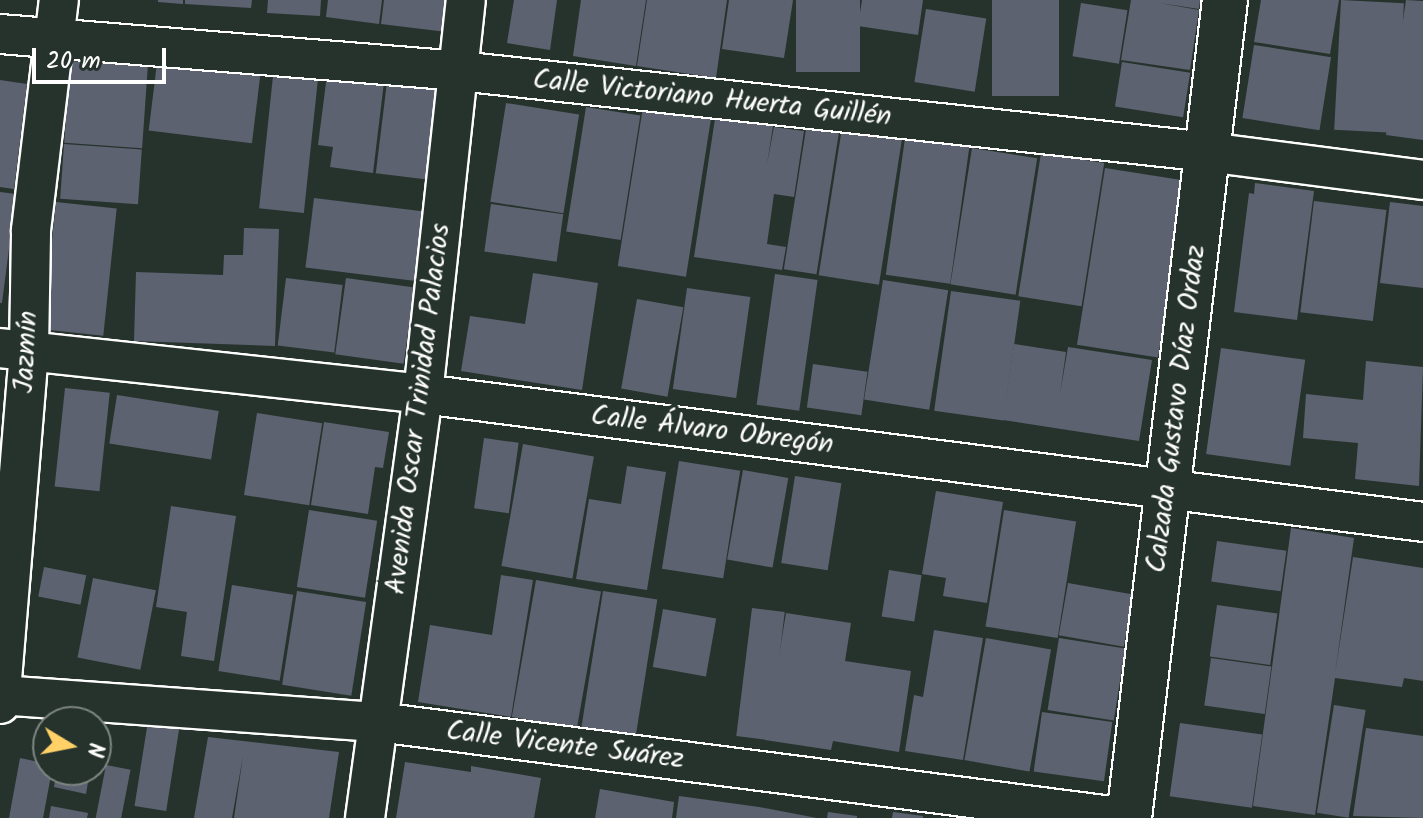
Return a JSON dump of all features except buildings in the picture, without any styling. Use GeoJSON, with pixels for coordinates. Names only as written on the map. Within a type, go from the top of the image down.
{"type":"FeatureCollection","features":[{"type":"Feature","properties":{"kind":"street","name":"Jazmín"},"geometry":{"type":"LineString","coordinates":[[0,704],[15,349],[59,0]]}},
{"type":"Feature","properties":{"kind":"street","name":"Avenida Oscar Trinidad Palacios"},"geometry":{"type":"LineString","coordinates":[[365,818],[423,394],[466,0]]}},
{"type":"Feature","properties":{"kind":"street","name":"Calzada Gustavo Díaz Ordaz"},"geometry":{"type":"LineString","coordinates":[[1128,818],[1225,0]]}},
{"type":"Feature","properties":{"kind":"street","name":"Calle Victoriano Huerta Guillén"},"geometry":{"type":"LineString","coordinates":[[0,34],[459,71],[1208,152],[1423,180]]}},
{"type":"Feature","properties":{"kind":"street","name":"Calle Álvaro Obregón"},"geometry":{"type":"LineString","coordinates":[[15,349],[423,394],[1423,522]]}},
{"type":"Feature","properties":{"kind":"street","name":"Calle Vicente Suárez"},"geometry":{"type":"LineString","coordinates":[[0,695],[378,722],[1128,818]]}}]}
